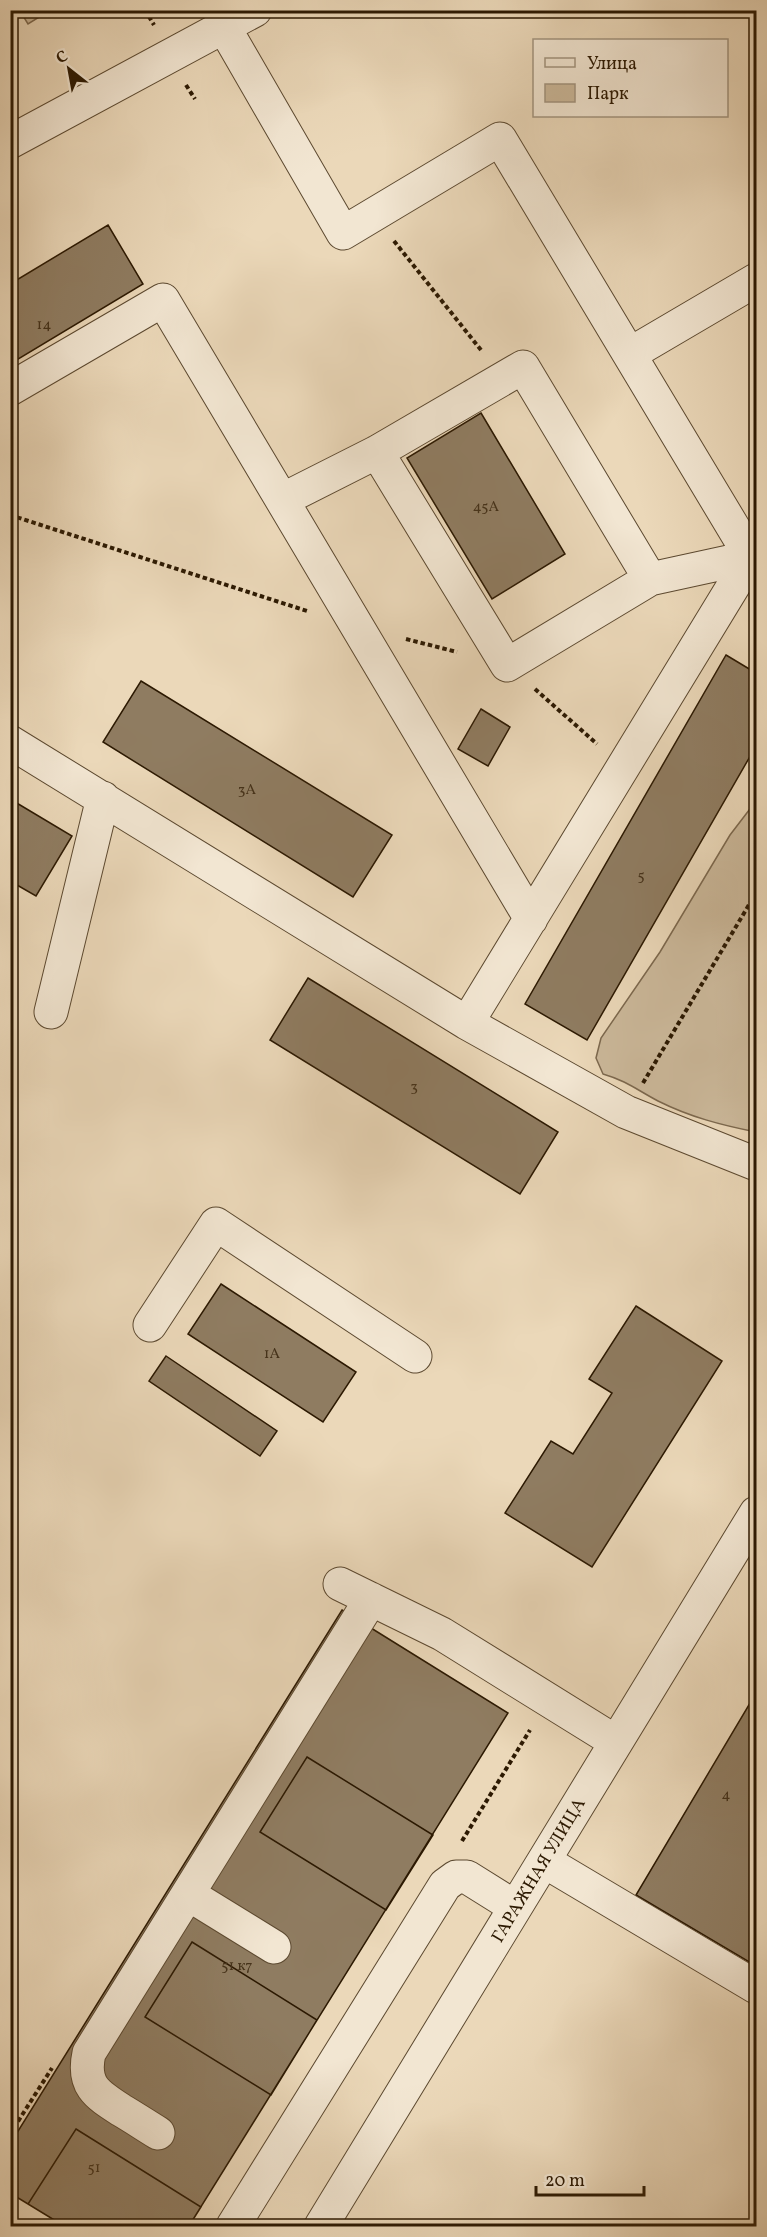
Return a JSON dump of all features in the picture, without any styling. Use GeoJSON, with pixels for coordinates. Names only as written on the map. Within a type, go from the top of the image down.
{"type":"FeatureCollection","features":[{"type":"Feature","properties":{"kind":"street"},"geometry":{"type":"LineString","coordinates":[[10,142],[255,10]]}},
{"type":"Feature","properties":{"kind":"street"},"geometry":{"type":"LineString","coordinates":[[224,27],[343,232],[500,139],[754,562]]}},
{"type":"Feature","properties":{"kind":"street"},"geometry":{"type":"LineString","coordinates":[[630,354],[756,280]]}},
{"type":"Feature","properties":{"kind":"street"},"geometry":{"type":"LineString","coordinates":[[10,389],[163,300],[531,919]]}},
{"type":"Feature","properties":{"kind":"street"},"geometry":{"type":"LineString","coordinates":[[282,500],[377,452],[523,367],[650,579]]}},
{"type":"Feature","properties":{"kind":"street"},"geometry":{"type":"LineString","coordinates":[[377,452],[507,665],[650,579],[754,562]]}},
{"type":"Feature","properties":{"kind":"street"},"geometry":{"type":"LineString","coordinates":[[467,1023],[754,562]]}},
{"type":"Feature","properties":{"kind":"street"},"geometry":{"type":"LineString","coordinates":[[10,742],[467,1023],[626,1112],[756,1164]]}},
{"type":"Feature","properties":{"kind":"street"},"geometry":{"type":"LineString","coordinates":[[51,1012],[103,798]]}},
{"type":"Feature","properties":{"kind":"street"},"geometry":{"type":"LineString","coordinates":[[150,1325],[216,1224],[415,1356]]}},
{"type":"Feature","properties":{"kind":"street","name":"ГАРАЖНАЯ УЛИЦА"},"geometry":{"type":"LineString","coordinates":[[321,2226],[756,1513]]}},
{"type":"Feature","properties":{"kind":"street"},"geometry":{"type":"LineString","coordinates":[[340,1584],[442,1634],[616,1742]]}},
{"type":"Feature","properties":{"kind":"street"},"geometry":{"type":"LineString","coordinates":[[158,2133],[93,2089],[88,2079],[86,2066],[89,2053],[371,1599]]}},
{"type":"Feature","properties":{"kind":"street"},"geometry":{"type":"LineString","coordinates":[[544,1861],[756,1987]]}},
{"type":"Feature","properties":{"kind":"street"},"geometry":{"type":"LineString","coordinates":[[233,2226],[445,1885],[456,1877],[467,1877],[515,1907]]}},
{"type":"Feature","properties":{"kind":"street"},"geometry":{"type":"LineString","coordinates":[[188,1894],[274,1947]]}},
{"type":"Feature","properties":{"kind":"path"},"geometry":{"type":"LineString","coordinates":[[373,215],[503,378]]}},
{"type":"Feature","properties":{"kind":"path"},"geometry":{"type":"LineString","coordinates":[[626,1112],[756,893]]}},
{"type":"Feature","properties":{"kind":"path"},"geometry":{"type":"LineString","coordinates":[[456,1877],[460,1848],[465,1835],[549,1700]]}},
{"type":"Feature","properties":{"kind":"green space"},"geometry":{"type":"Polygon","coordinates":[[[20,11],[49,11],[28,24],[20,11]]]}},
{"type":"Feature","properties":{"kind":"green space"},"geometry":{"type":"Polygon","coordinates":[[[756,801],[756,1132],[706,1120],[670,1107],[603,1074],[596,1058],[601,1038],[660,952],[730,835],[756,801]]]}},
{"type":"Feature","properties":{"kind":"building"},"geometry":{"type":"Polygon","coordinates":[[[108,225],[143,284],[10,364],[10,284],[108,225]]]}},
{"type":"Feature","properties":{"kind":"building"},"geometry":{"type":"Polygon","coordinates":[[[481,413],[565,554],[492,599],[407,458],[481,413]]]}},
{"type":"Feature","properties":{"kind":"building"},"geometry":{"type":"Polygon","coordinates":[[[726,655],[756,673],[756,746],[587,1040],[525,1004],[726,655]]]}},
{"type":"Feature","properties":{"kind":"building"},"geometry":{"type":"Polygon","coordinates":[[[141,681],[392,835],[353,897],[103,742],[141,681]]]}},
{"type":"Feature","properties":{"kind":"building"},"geometry":{"type":"Polygon","coordinates":[[[481,709],[510,727],[488,766],[458,749],[481,709]]]}},
{"type":"Feature","properties":{"kind":"building"},"geometry":{"type":"Polygon","coordinates":[[[10,799],[72,836],[36,896],[10,881],[10,799]]]}},
{"type":"Feature","properties":{"kind":"building"},"geometry":{"type":"Polygon","coordinates":[[[308,978],[558,1132],[520,1194],[270,1040],[308,978]]]}},
{"type":"Feature","properties":{"kind":"building"},"geometry":{"type":"Polygon","coordinates":[[[221,1284],[356,1372],[323,1422],[188,1334],[221,1284]]]}},
{"type":"Feature","properties":{"kind":"building"},"geometry":{"type":"Polygon","coordinates":[[[636,1306],[722,1361],[592,1567],[505,1513],[551,1441],[573,1454],[612,1393],[589,1379],[636,1306]]]}},
{"type":"Feature","properties":{"kind":"building"},"geometry":{"type":"Polygon","coordinates":[[[166,1356],[277,1431],[260,1456],[149,1381],[166,1356]]]}},
{"type":"Feature","properties":{"kind":"building"},"geometry":{"type":"Polygon","coordinates":[[[342,1610],[508,1713],[189,2226],[64,2226],[10,2193],[10,2144],[342,1610]]]}},
{"type":"Feature","properties":{"kind":"building"},"geometry":{"type":"Polygon","coordinates":[[[756,1693],[756,1966],[636,1895],[756,1693]]]}},
{"type":"Feature","properties":{"kind":"building"},"geometry":{"type":"Polygon","coordinates":[[[307,1757],[433,1835],[386,1910],[260,1832],[307,1757]]]}},
{"type":"Feature","properties":{"kind":"building"},"geometry":{"type":"Polygon","coordinates":[[[192,1942],[317,2020],[271,2095],[145,2017],[192,1942]]]}},
{"type":"Feature","properties":{"kind":"building"},"geometry":{"type":"Polygon","coordinates":[[[76,2129],[201,2207],[189,2226],[64,2226],[28,2204],[76,2129]]]}}]}
